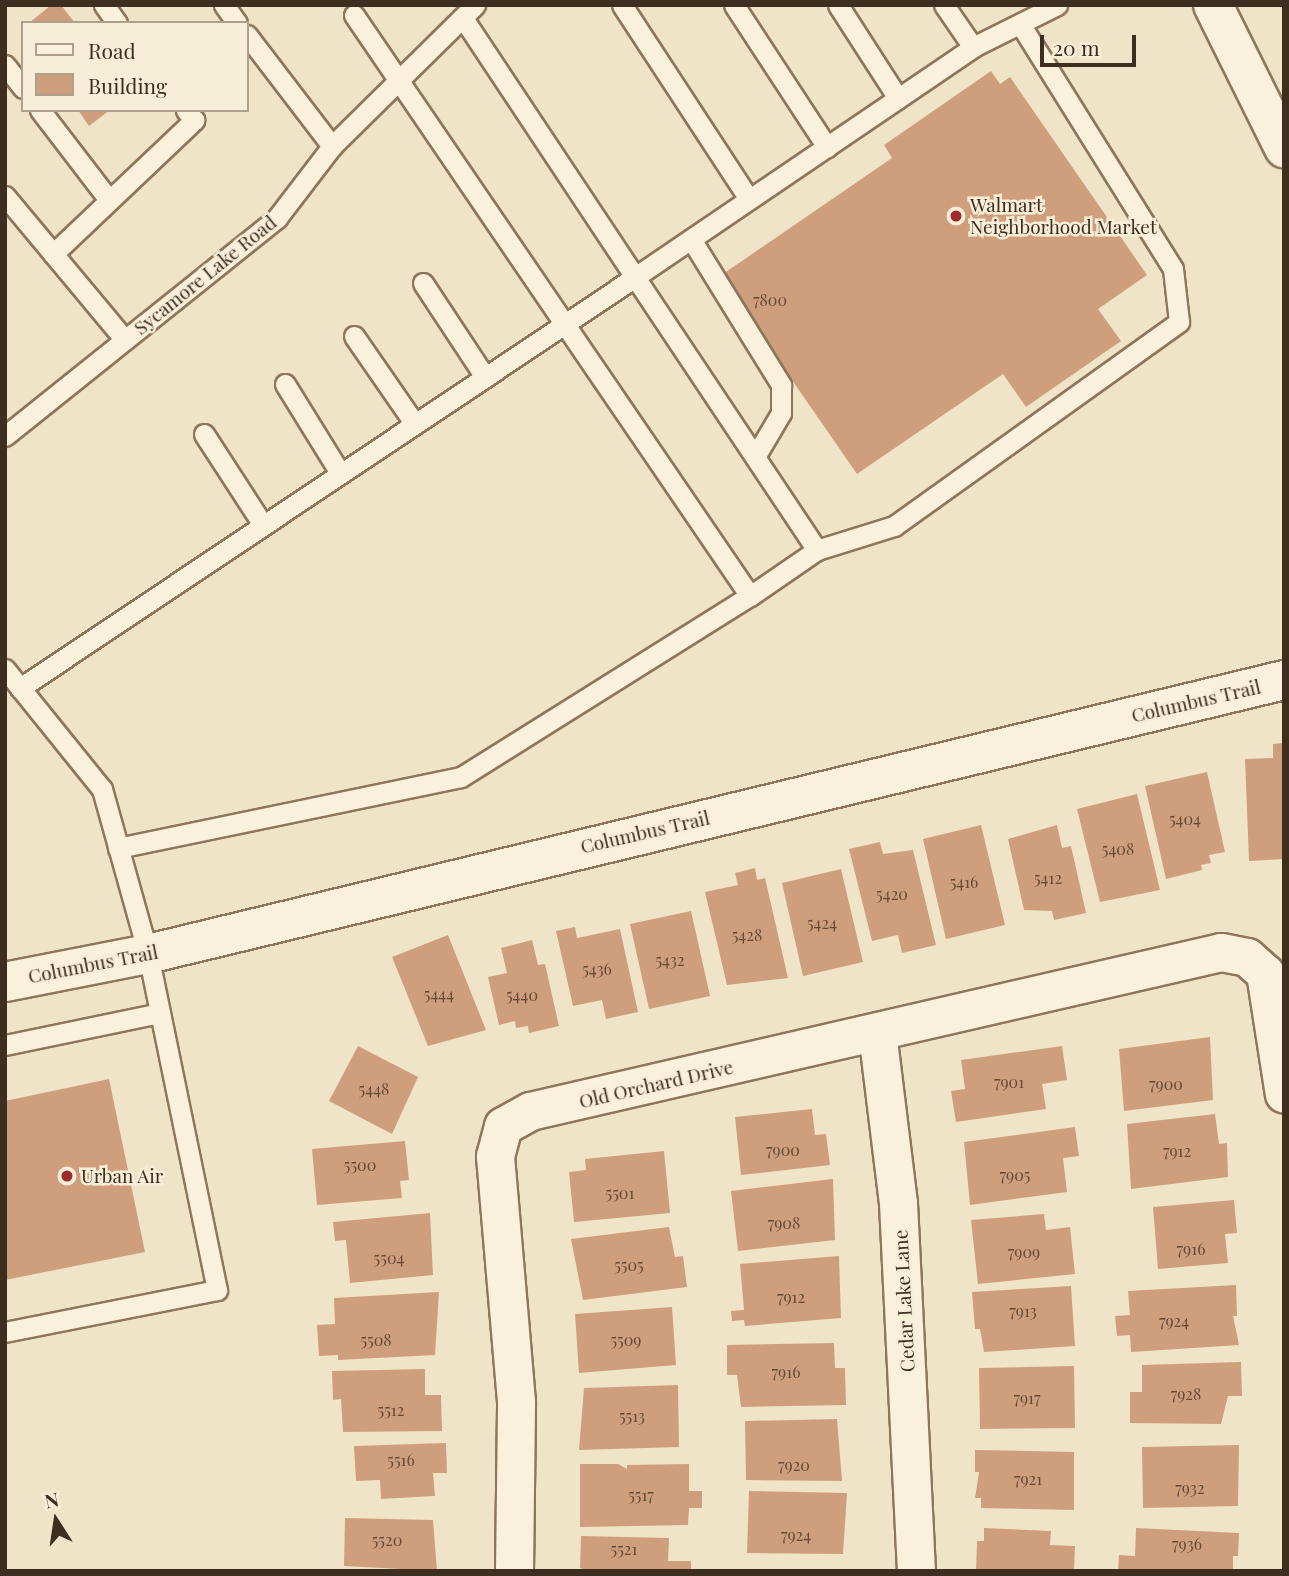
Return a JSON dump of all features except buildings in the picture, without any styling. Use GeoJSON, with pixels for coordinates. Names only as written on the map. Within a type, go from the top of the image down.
{"type":"FeatureCollection","features":[{"type":"Feature","properties":{"kind":"street"},"geometry":{"type":"LineString","coordinates":[[1213,5],[1284,148]]}},
{"type":"Feature","properties":{"kind":"street","name":"Columbus Trail"},"geometry":{"type":"LineString","coordinates":[[5,982],[148,954],[1284,680]]}},
{"type":"Feature","properties":{"kind":"street","name":"Old Orchard Drive"},"geometry":{"type":"LineString","coordinates":[[514,1571],[516,1401],[495,1156],[503,1126],[530,1111],[1220,952],[1247,957],[1265,973],[1284,1094]]}},
{"type":"Feature","properties":{"kind":"street","name":"Cedar Lake Lane"},"geometry":{"type":"LineString","coordinates":[[877,1032],[898,1203],[916,1571]]}},
{"type":"Feature","properties":{"kind":"lane"},"geometry":{"type":"LineString","coordinates":[[104,5],[116,21]]}},
{"type":"Feature","properties":{"kind":"lane"},"geometry":{"type":"LineString","coordinates":[[224,5],[236,21]]}},
{"type":"Feature","properties":{"kind":"lane"},"geometry":{"type":"LineString","coordinates":[[622,5],[749,199]]}},
{"type":"Feature","properties":{"kind":"lane"},"geometry":{"type":"LineString","coordinates":[[734,5],[827,146]]}},
{"type":"Feature","properties":{"kind":"lane"},"geometry":{"type":"LineString","coordinates":[[838,5],[898,98]]}},
{"type":"Feature","properties":{"kind":"lane"},"geometry":{"type":"LineString","coordinates":[[944,5],[973,47]]}},
{"type":"Feature","properties":{"kind":"lane"},"geometry":{"type":"LineString","coordinates":[[20,688],[635,277],[973,47],[1022,27],[1057,5]]}},
{"type":"Feature","properties":{"kind":"lane"},"geometry":{"type":"LineString","coordinates":[[354,8],[750,596]]}},
{"type":"Feature","properties":{"kind":"lane"},"geometry":{"type":"LineString","coordinates":[[469,12],[635,277],[817,550]]}},
{"type":"Feature","properties":{"kind":"lane","name":"Sycamore Lake Road"},"geometry":{"type":"LineString","coordinates":[[5,436],[276,218],[332,146],[403,81],[469,12]]}},
{"type":"Feature","properties":{"kind":"lane"},"geometry":{"type":"LineString","coordinates":[[118,848],[461,777],[750,596],[817,550],[894,526],[1179,322],[1173,269],[1022,27]]}},
{"type":"Feature","properties":{"kind":"lane"},"geometry":{"type":"LineString","coordinates":[[248,36],[332,146]]}},
{"type":"Feature","properties":{"kind":"lane"},"geometry":{"type":"LineString","coordinates":[[5,65],[21,85]]}},
{"type":"Feature","properties":{"kind":"lane"},"geometry":{"type":"LineString","coordinates":[[42,112],[109,200]]}},
{"type":"Feature","properties":{"kind":"lane"},"geometry":{"type":"LineString","coordinates":[[53,254],[194,120],[188,112]]}},
{"type":"Feature","properties":{"kind":"lane"},"geometry":{"type":"LineString","coordinates":[[5,196],[125,340]]}},
{"type":"Feature","properties":{"kind":"lane"},"geometry":{"type":"LineString","coordinates":[[691,239],[781,385],[781,412],[755,457]]}},
{"type":"Feature","properties":{"kind":"lane"},"geometry":{"type":"LineString","coordinates":[[423,282],[485,377]]}},
{"type":"Feature","properties":{"kind":"lane"},"geometry":{"type":"LineString","coordinates":[[354,336],[415,424]]}},
{"type":"Feature","properties":{"kind":"lane"},"geometry":{"type":"LineString","coordinates":[[285,384],[340,473]]}},
{"type":"Feature","properties":{"kind":"lane"},"geometry":{"type":"LineString","coordinates":[[204,434],[263,525]]}},
{"type":"Feature","properties":{"kind":"lane"},"geometry":{"type":"LineString","coordinates":[[5,669],[102,789],[148,954],[217,1290],[5,1332]]}},
{"type":"Feature","properties":{"kind":"lane"},"geometry":{"type":"LineString","coordinates":[[5,1045],[160,1013]]}},
{"type":"Feature","properties":{"kind":"place","name":"Walmart Neighborhood Market"},"geometry":{"type":"Point","coordinates":[956,216]}},
{"type":"Feature","properties":{"kind":"place","name":"Urban Air"},"geometry":{"type":"Point","coordinates":[67,1176]}}]}
